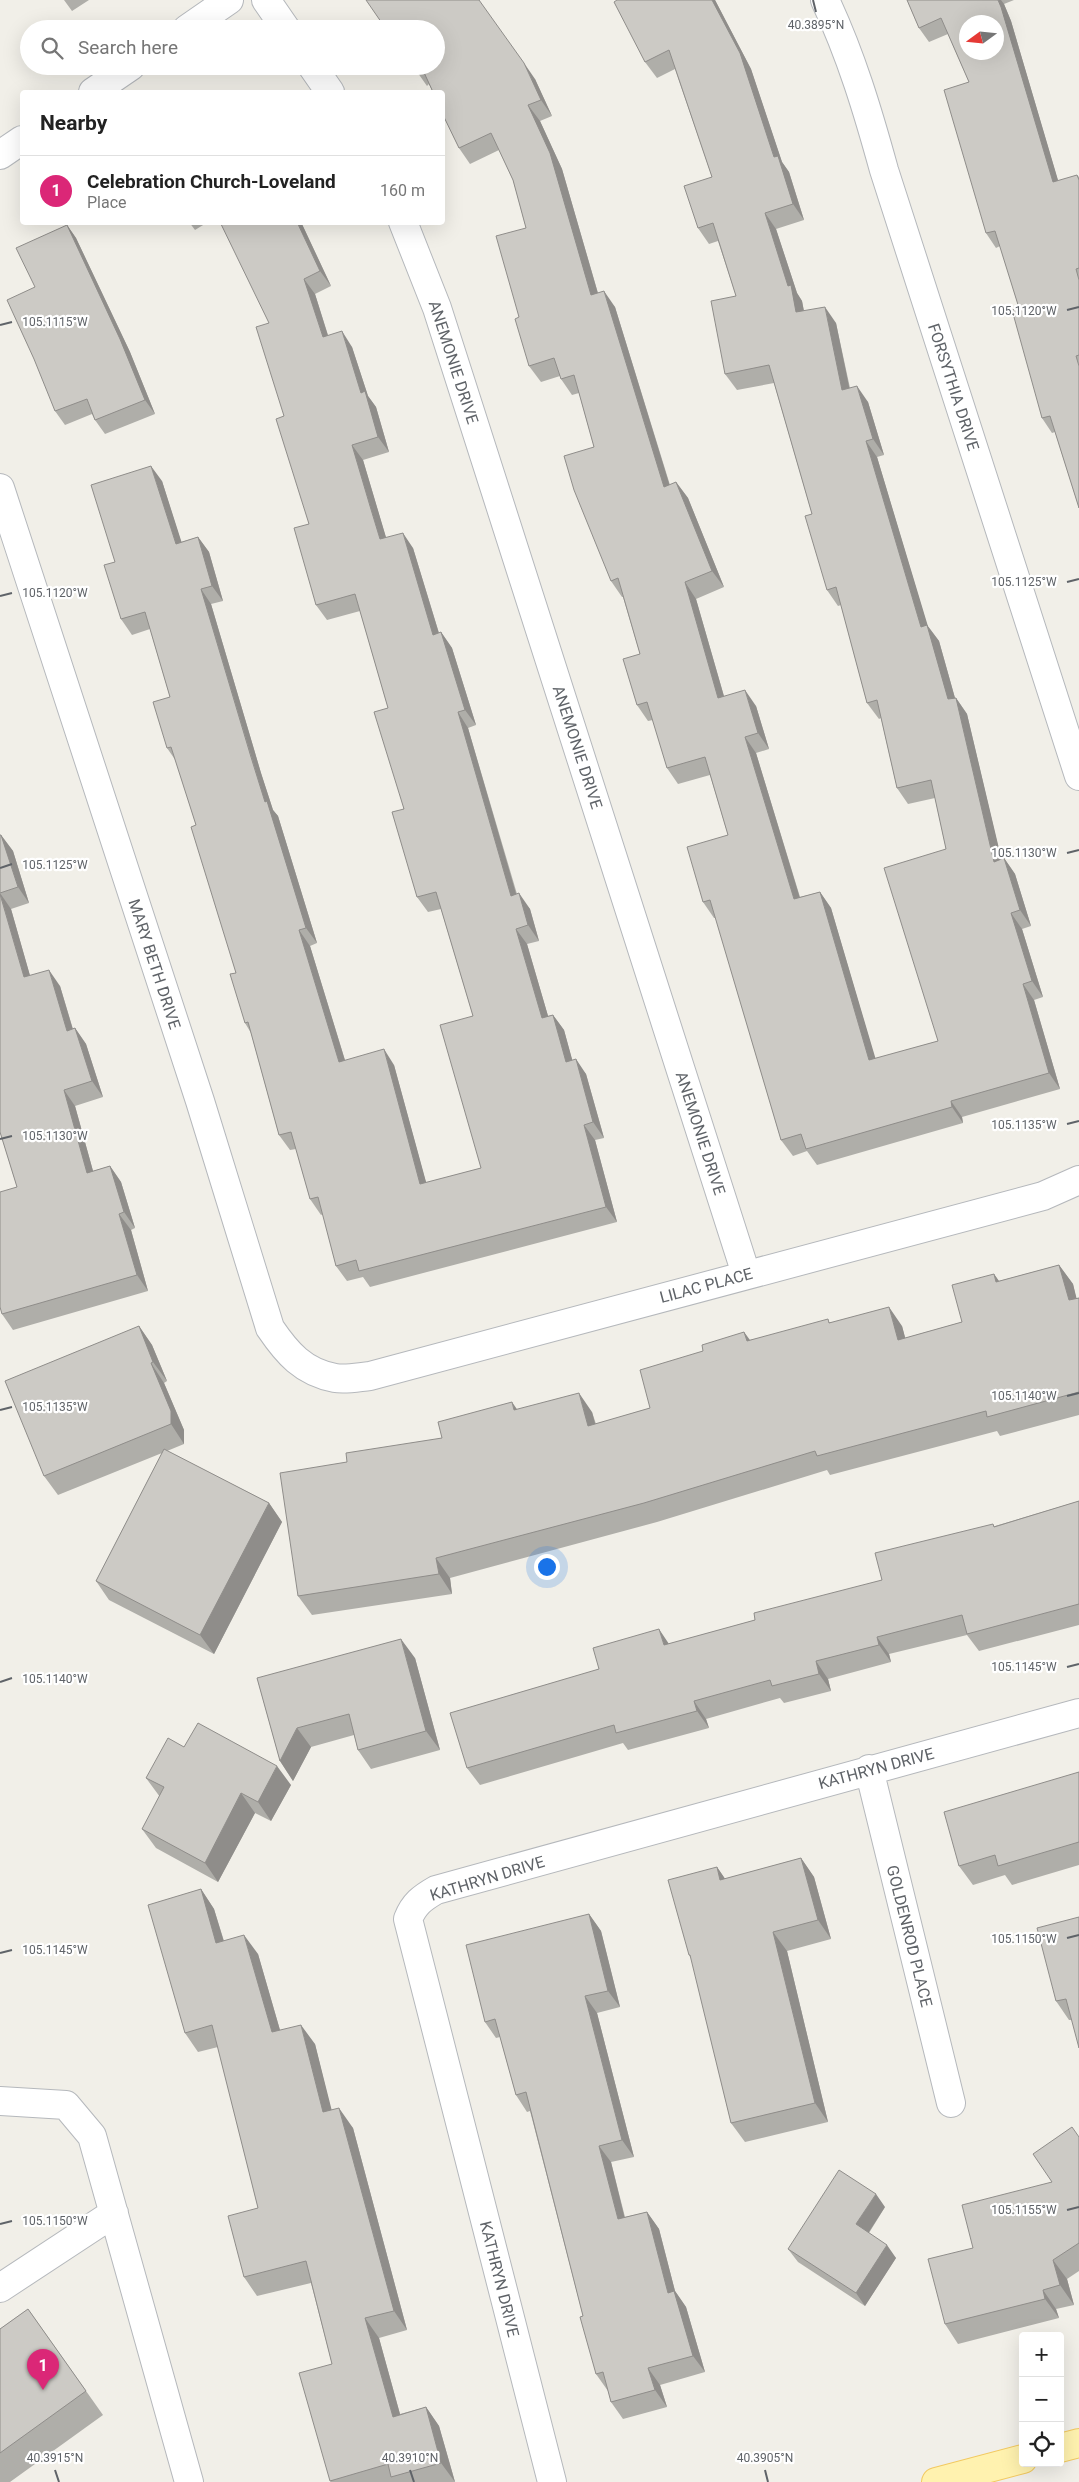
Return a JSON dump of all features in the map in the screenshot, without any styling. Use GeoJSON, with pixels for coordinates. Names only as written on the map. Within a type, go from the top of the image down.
{"type":"FeatureCollection","features":[{"type":"Feature","properties":{"kind":"main road"},"geometry":{"type":"LineString","coordinates":[[1064,2447],[1079,2443]]}},
{"type":"Feature","properties":{"kind":"main road"},"geometry":{"type":"LineString","coordinates":[[936,2482],[1019,2459]]}},
{"type":"Feature","properties":{"kind":"street"},"geometry":{"type":"LineString","coordinates":[[199,20],[229,0]]}},
{"type":"Feature","properties":{"kind":"street"},"geometry":{"type":"LineString","coordinates":[[266,0],[280,20]]}},
{"type":"Feature","properties":{"kind":"street","name":"FORSYTHIA DRIVE"},"geometry":{"type":"LineString","coordinates":[[824,0],[837,26],[862,94],[884,170],[1078,770]]}},
{"type":"Feature","properties":{"kind":"street"},"geometry":{"type":"LineString","coordinates":[[96,90],[118,75]]}},
{"type":"Feature","properties":{"kind":"street"},"geometry":{"type":"LineString","coordinates":[[318,75],[329,90]]}},
{"type":"Feature","properties":{"kind":"street"},"geometry":{"type":"LineString","coordinates":[[0,156],[20,141]]}},
{"type":"Feature","properties":{"kind":"street","name":"ANEMONIE DRIVE"},"geometry":{"type":"LineString","coordinates":[[404,225],[440,318],[746,1274]]}},
{"type":"Feature","properties":{"kind":"street","name":"MARY BETH DRIVE"},"geometry":{"type":"LineString","coordinates":[[0,488],[200,1101],[270,1328],[287,1354],[314,1372],[336,1378],[370,1376]]}},
{"type":"Feature","properties":{"kind":"street","name":"LILAC PLACE"},"geometry":{"type":"LineString","coordinates":[[370,1376],[1043,1196],[1079,1180]]}},
{"type":"Feature","properties":{"kind":"street","name":"KATHRYN DRIVE"},"geometry":{"type":"LineString","coordinates":[[552,2482],[408,1919],[413,1908],[422,1898],[436,1890],[1079,1713]]}},
{"type":"Feature","properties":{"kind":"street","name":"GOLDENROD PLACE"},"geometry":{"type":"LineString","coordinates":[[869,1770],[951,2103]]}},
{"type":"Feature","properties":{"kind":"street"},"geometry":{"type":"LineString","coordinates":[[0,2101],[66,2105],[92,2136],[188,2482]]}},
{"type":"Feature","properties":{"kind":"street"},"geometry":{"type":"LineString","coordinates":[[0,2288],[114,2213]]}},
{"type":"Feature","properties":{"kind":"building"},"geometry":{"type":"Polygon","coordinates":[[[366,0],[479,0],[524,63],[541,100],[528,105],[550,153],[591,295],[604,291],[664,487],[676,482],[712,571],[685,582],[718,698],[745,690],[758,733],[745,737],[794,899],[820,892],[869,1060],[938,1041],[884,868],[946,849],[931,780],[897,788],[877,700],[867,703],[836,587],[827,590],[805,516],[812,514],[769,365],[725,374],[711,301],[736,296],[713,223],[698,228],[684,186],[712,177],[669,50],[645,62],[614,2],[617,0],[712,0],[740,53],[774,157],[778,156],[793,204],[765,213],[788,286],[791,285],[796,312],[825,307],[842,390],[857,386],[873,439],[866,441],[921,627],[927,625],[948,699],[956,698],[994,862],[1004,858],[1020,910],[1011,913],[1032,981],[1023,984],[1049,1073],[951,1101],[952,1107],[806,1149],[801,1134],[781,1140],[710,900],[703,902],[687,847],[728,835],[705,757],[667,768],[647,702],[637,705],[623,659],[640,654],[618,578],[611,581],[574,490],[564,456],[594,447],[574,375],[561,379],[554,358],[529,366],[515,319],[519,317],[496,236],[526,228],[513,180],[491,133],[459,148],[445,119],[445,90],[432,90],[425,75],[445,75],[445,20],[380,20],[366,0]]]}},
{"type":"Feature","properties":{"kind":"building"},"geometry":{"type":"Polygon","coordinates":[[[907,0],[998,0],[1003,15],[959,15],[959,59],[941,18],[919,28],[907,0]]]}},
{"type":"Feature","properties":{"kind":"building"},"geometry":{"type":"Polygon","coordinates":[[[1004,17],[1053,182],[1077,175],[1079,180],[1079,268],[1076,269],[1079,280],[1079,355],[1076,356],[1079,366],[1079,508],[1050,416],[1042,418],[1012,310],[1019,308],[995,231],[986,233],[944,90],[969,82],[959,60],[1004,60],[1004,17]]]}},
{"type":"Feature","properties":{"kind":"building"},"geometry":{"type":"Polygon","coordinates":[[[67,225],[120,339],[145,400],[95,420],[87,399],[55,411],[7,300],[35,287],[16,248],[67,225]]]}},
{"type":"Feature","properties":{"kind":"building"},"geometry":{"type":"Polygon","coordinates":[[[221,225],[298,225],[320,271],[304,279],[323,337],[342,331],[361,393],[365,391],[378,437],[352,445],[380,539],[403,533],[433,635],[441,632],[465,710],[458,712],[511,896],[519,893],[528,925],[516,929],[542,1018],[553,1015],[566,1062],[576,1059],[593,1122],[584,1125],[606,1207],[359,1271],[356,1260],[336,1266],[318,1197],[310,1199],[291,1132],[279,1135],[248,1022],[245,1023],[230,974],[236,973],[191,827],[196,825],[171,747],[167,748],[153,702],[170,697],[145,612],[121,619],[104,565],[115,562],[91,485],[151,466],[176,544],[198,537],[212,586],[201,589],[251,757],[265,802],[267,801],[306,928],[299,930],[339,1062],[384,1049],[420,1184],[481,1168],[440,1025],[473,1016],[436,892],[417,897],[392,812],[404,809],[374,712],[388,708],[355,594],[316,605],[294,528],[309,524],[276,419],[284,416],[256,327],[269,323],[221,225]]]}},
{"type":"Feature","properties":{"kind":"building"},"geometry":{"type":"Polygon","coordinates":[[[0,835],[18,887],[0,893],[0,835]]]}},
{"type":"Feature","properties":{"kind":"building"},"geometry":{"type":"Polygon","coordinates":[[[0,894],[24,977],[49,970],[67,1031],[75,1028],[92,1081],[64,1090],[87,1173],[110,1166],[124,1212],[119,1214],[137,1275],[2,1314],[0,1307],[0,1192],[17,1187],[0,1132],[0,894]]]}},
{"type":"Feature","properties":{"kind":"building"},"geometry":{"type":"Polygon","coordinates":[[[1059,1265],[1069,1300],[1079,1298],[1079,1392],[987,1417],[986,1411],[817,1456],[815,1451],[644,1503],[436,1558],[439,1574],[298,1596],[280,1473],[347,1462],[346,1453],[442,1438],[438,1422],[512,1402],[514,1410],[579,1393],[588,1426],[650,1408],[640,1370],[703,1351],[702,1345],[744,1332],[747,1341],[828,1319],[829,1323],[889,1307],[898,1340],[962,1322],[952,1285],[994,1274],[996,1282],[1059,1265]]]}},
{"type":"Feature","properties":{"kind":"building"},"geometry":{"type":"Polygon","coordinates":[[[139,1326],[153,1362],[151,1363],[171,1411],[171,1424],[44,1476],[5,1381],[139,1326]]]}},
{"type":"Feature","properties":{"kind":"building"},"geometry":{"type":"Polygon","coordinates":[[[164,1449],[269,1503],[200,1635],[96,1581],[164,1449]]]}},
{"type":"Feature","properties":{"kind":"building"},"geometry":{"type":"Polygon","coordinates":[[[1079,1501],[1079,1604],[967,1634],[962,1615],[877,1637],[879,1645],[816,1661],[819,1674],[772,1686],[770,1680],[694,1701],[697,1711],[616,1733],[614,1725],[467,1768],[450,1713],[599,1669],[593,1648],[659,1629],[664,1645],[755,1620],[754,1613],[882,1580],[875,1553],[993,1524],[994,1527],[1079,1501]]]}},
{"type":"Feature","properties":{"kind":"building"},"geometry":{"type":"Polygon","coordinates":[[[401,1639],[426,1731],[358,1750],[349,1714],[297,1728],[280,1761],[257,1678],[401,1639]]]}},
{"type":"Feature","properties":{"kind":"building"},"geometry":{"type":"Polygon","coordinates":[[[198,1723],[277,1766],[258,1802],[241,1793],[205,1863],[142,1829],[164,1787],[146,1778],[168,1738],[184,1747],[198,1723]]]}},
{"type":"Feature","properties":{"kind":"building"},"geometry":{"type":"Polygon","coordinates":[[[1079,1772],[1079,1842],[998,1866],[995,1855],[959,1866],[944,1812],[1079,1772]]]}},
{"type":"Feature","properties":{"kind":"building"},"geometry":{"type":"Polygon","coordinates":[[[801,1858],[818,1920],[773,1932],[815,2103],[731,2123],[690,1955],[668,1880],[717,1867],[720,1880],[801,1858]]]}},
{"type":"Feature","properties":{"kind":"building"},"geometry":{"type":"Polygon","coordinates":[[[201,1889],[216,1943],[244,1935],[272,2032],[301,2025],[323,2112],[339,2108],[394,2311],[365,2318],[393,2417],[426,2407],[441,2463],[391,2477],[388,2464],[330,2481],[299,2373],[332,2364],[306,2261],[244,2277],[228,2216],[258,2208],[212,2025],[185,2033],[148,1905],[201,1889]]]}},
{"type":"Feature","properties":{"kind":"building"},"geometry":{"type":"Polygon","coordinates":[[[589,1914],[608,1991],[585,1996],[622,2140],[599,2146],[618,2219],[647,2212],[668,2293],[674,2291],[693,2356],[648,2368],[655,2390],[611,2402],[603,2372],[596,2374],[580,2317],[583,2316],[526,2092],[516,2095],[495,2019],[485,2022],[466,1945],[589,1914]]]}},
{"type":"Feature","properties":{"kind":"building"},"geometry":{"type":"Polygon","coordinates":[[[1079,1917],[1079,2048],[1066,1999],[1056,2001],[1037,1928],[1079,1917]]]}},
{"type":"Feature","properties":{"kind":"building"},"geometry":{"type":"Polygon","coordinates":[[[1072,2127],[1079,2137],[1079,2243],[1053,2260],[1060,2285],[1043,2290],[1045,2299],[945,2324],[928,2259],[973,2248],[962,2205],[1052,2182],[1033,2154],[1072,2127]]]}},
{"type":"Feature","properties":{"kind":"building"},"geometry":{"type":"Polygon","coordinates":[[[839,2170],[876,2194],[856,2224],[887,2245],[856,2293],[788,2249],[839,2170]]]}},
{"type":"Feature","properties":{"kind":"building"},"geometry":{"type":"Polygon","coordinates":[[[28,2309],[86,2391],[0,2453],[0,2329],[28,2309]]]}},
{"type":"Feature","properties":{"kind":"place","name":"Celebration Church-Loveland"},"geometry":{"type":"Point","coordinates":[43,2390]}}]}
